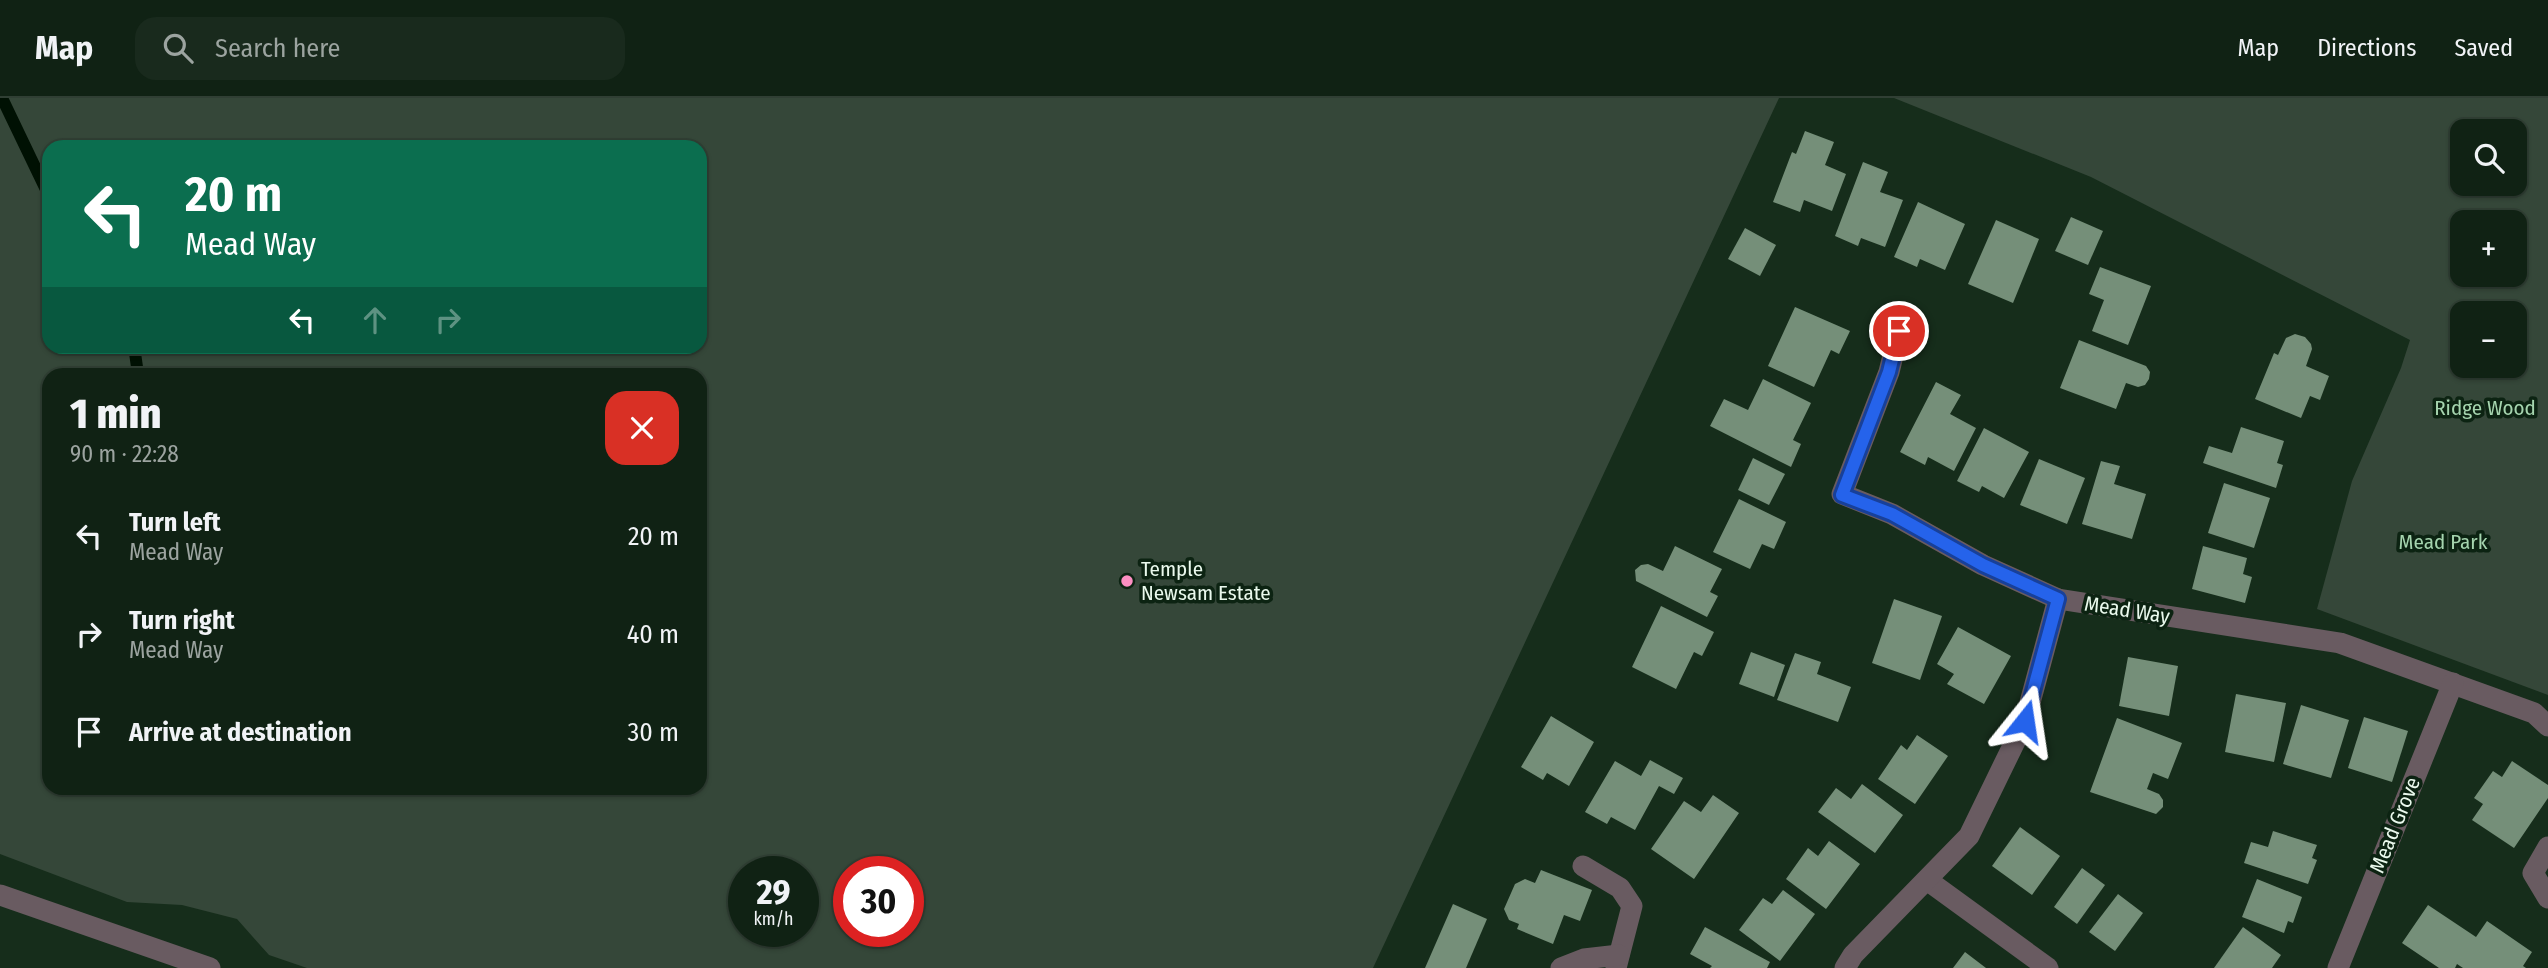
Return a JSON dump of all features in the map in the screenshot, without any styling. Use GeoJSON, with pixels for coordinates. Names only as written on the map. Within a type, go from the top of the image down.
{"type":"FeatureCollection","features":[{"type":"Feature","properties":{"kind":"street","name":"Mead Way"},"geometry":{"type":"LineString","coordinates":[[1899,331],[1889,372],[1842,495],[1892,514],[1983,565],[2058,599],[2340,643],[2534,713],[2548,726]]}},
{"type":"Feature","properties":{"kind":"street"},"geometry":{"type":"LineString","coordinates":[[1845,968],[1853,955],[1969,836],[2025,721],[2058,599]]}},
{"type":"Feature","properties":{"kind":"street","name":"Mead Grove"},"geometry":{"type":"LineString","coordinates":[[2338,968],[2453,683]]}},
{"type":"Feature","properties":{"kind":"street"},"geometry":{"type":"LineString","coordinates":[[2548,847],[2533,873],[2548,898]]}},
{"type":"Feature","properties":{"kind":"street"},"geometry":{"type":"LineString","coordinates":[[1561,968],[1584,959],[1618,961],[1632,906],[1620,888],[1583,866]]}},
{"type":"Feature","properties":{"kind":"street"},"geometry":{"type":"LineString","coordinates":[[1927,880],[2048,968]]}},
{"type":"Feature","properties":{"kind":"street"},"geometry":{"type":"LineString","coordinates":[[0,895],[210,968]]}},
{"type":"Feature","properties":{"kind":"green space","name":"Temple Newsam Estate"},"geometry":{"type":"Polygon","coordinates":[[[0,98],[1779,98],[1373,968],[307,968],[269,955],[237,919],[182,905],[127,902],[0,854],[0,98]]]}},
{"type":"Feature","properties":{"kind":"green space"},"geometry":{"type":"Polygon","coordinates":[[[1894,98],[2548,98],[2548,695],[2317,609],[2352,481],[2401,368],[2410,340],[2091,177],[1894,98]]]}},
{"type":"Feature","properties":{"kind":"building"},"geometry":{"type":"Polygon","coordinates":[[[1805,131],[1834,142],[1825,165],[1846,174],[1832,211],[1804,200],[1800,212],[1773,202],[1792,152],[1796,154],[1805,131]]]}},
{"type":"Feature","properties":{"kind":"building"},"geometry":{"type":"Polygon","coordinates":[[[1863,162],[1888,172],[1880,192],[1903,200],[1885,247],[1861,238],[1858,246],[1835,236],[1863,162]]]}},
{"type":"Feature","properties":{"kind":"building"},"geometry":{"type":"Polygon","coordinates":[[[1918,202],[1965,224],[1945,270],[1920,259],[1917,267],[1894,257],[1918,202]]]}},
{"type":"Feature","properties":{"kind":"building"},"geometry":{"type":"Polygon","coordinates":[[[2071,217],[2103,231],[2088,265],[2055,251],[2071,217]]]}},
{"type":"Feature","properties":{"kind":"building"},"geometry":{"type":"Polygon","coordinates":[[[1996,220],[2039,239],[2013,303],[1968,284],[1996,220]]]}},
{"type":"Feature","properties":{"kind":"building"},"geometry":{"type":"Polygon","coordinates":[[[1745,228],[1776,245],[1760,276],[1728,259],[1745,228]]]}},
{"type":"Feature","properties":{"kind":"building"},"geometry":{"type":"Polygon","coordinates":[[[2100,267],[2151,286],[2128,345],[2092,331],[2104,300],[2089,294],[2100,267]]]}},
{"type":"Feature","properties":{"kind":"building"},"geometry":{"type":"Polygon","coordinates":[[[1795,307],[1850,331],[1839,354],[1831,350],[1814,387],[1768,366],[1795,307]]]}},
{"type":"Feature","properties":{"kind":"building"},"geometry":{"type":"Polygon","coordinates":[[[2295,334],[2305,337],[2311,344],[2306,366],[2329,376],[2320,400],[2310,396],[2301,418],[2255,399],[2274,353],[2278,355],[2286,338],[2295,334]]]}},
{"type":"Feature","properties":{"kind":"building"},"geometry":{"type":"Polygon","coordinates":[[[2079,340],[2146,366],[2150,372],[2149,379],[2145,385],[2138,387],[2126,383],[2116,409],[2060,388],[2079,340]]]}},
{"type":"Feature","properties":{"kind":"building"},"geometry":{"type":"Polygon","coordinates":[[[1763,379],[1811,403],[1793,440],[1801,444],[1791,467],[1710,426],[1724,399],[1748,410],[1763,379]]]}},
{"type":"Feature","properties":{"kind":"building"},"geometry":{"type":"Polygon","coordinates":[[[1936,382],[1961,395],[1950,414],[1976,428],[1954,471],[1928,457],[1925,465],[1900,452],[1936,382]]]}},
{"type":"Feature","properties":{"kind":"building"},"geometry":{"type":"Polygon","coordinates":[[[2241,427],[2284,441],[2277,463],[2283,465],[2276,488],[2203,463],[2209,446],[2232,453],[2241,427]]]}},
{"type":"Feature","properties":{"kind":"building"},"geometry":{"type":"Polygon","coordinates":[[[1984,428],[2029,452],[2004,498],[1982,486],[1979,492],[1957,481],[1984,428]]]}},
{"type":"Feature","properties":{"kind":"building"},"geometry":{"type":"Polygon","coordinates":[[[1753,458],[1785,474],[1769,505],[1738,490],[1753,458]]]}},
{"type":"Feature","properties":{"kind":"building"},"geometry":{"type":"Polygon","coordinates":[[[2039,459],[2085,478],[2067,524],[2020,505],[2039,459]]]}},
{"type":"Feature","properties":{"kind":"building"},"geometry":{"type":"Polygon","coordinates":[[[2101,461],[2120,466],[2114,484],[2146,494],[2132,539],[2082,524],[2101,461]]]}},
{"type":"Feature","properties":{"kind":"building"},"geometry":{"type":"Polygon","coordinates":[[[2224,483],[2270,498],[2254,548],[2208,533],[2224,483]]]}},
{"type":"Feature","properties":{"kind":"building"},"geometry":{"type":"Polygon","coordinates":[[[1739,499],[1786,522],[1774,549],[1762,544],[1750,569],[1713,552],[1739,499]]]}},
{"type":"Feature","properties":{"kind":"building"},"geometry":{"type":"Polygon","coordinates":[[[1675,546],[1722,569],[1710,592],[1718,596],[1707,617],[1636,581],[1635,570],[1641,565],[1648,564],[1663,571],[1675,546]]]}},
{"type":"Feature","properties":{"kind":"building"},"geometry":{"type":"Polygon","coordinates":[[[2203,546],[2247,558],[2243,574],[2252,577],[2245,603],[2192,589],[2203,546]]]}},
{"type":"Feature","properties":{"kind":"building"},"geometry":{"type":"Polygon","coordinates":[[[1894,599],[1942,616],[1920,680],[1872,663],[1894,599]]]}},
{"type":"Feature","properties":{"kind":"building"},"geometry":{"type":"Polygon","coordinates":[[[1661,606],[1714,632],[1702,656],[1694,652],[1676,689],[1632,667],[1661,606]]]}},
{"type":"Feature","properties":{"kind":"building"},"geometry":{"type":"Polygon","coordinates":[[[1958,627],[2011,656],[1984,704],[1947,684],[1954,674],[1937,664],[1958,627]]]}},
{"type":"Feature","properties":{"kind":"building"},"geometry":{"type":"Polygon","coordinates":[[[1751,652],[1785,665],[1774,697],[1739,684],[1751,652]]]}},
{"type":"Feature","properties":{"kind":"building"},"geometry":{"type":"Polygon","coordinates":[[[1795,653],[1821,662],[1817,674],[1851,687],[1838,722],[1777,700],[1795,653]]]}},
{"type":"Feature","properties":{"kind":"building"},"geometry":{"type":"Polygon","coordinates":[[[2128,657],[2178,666],[2169,716],[2119,706],[2128,657]]]}},
{"type":"Feature","properties":{"kind":"building"},"geometry":{"type":"Polygon","coordinates":[[[2236,694],[2286,703],[2274,762],[2225,752],[2236,694]]]}},
{"type":"Feature","properties":{"kind":"building"},"geometry":{"type":"Polygon","coordinates":[[[2301,705],[2349,720],[2331,778],[2283,764],[2301,705]]]}},
{"type":"Feature","properties":{"kind":"building"},"geometry":{"type":"Polygon","coordinates":[[[1551,716],[1594,742],[1569,786],[1547,773],[1543,780],[1521,767],[1551,716]]]}},
{"type":"Feature","properties":{"kind":"building"},"geometry":{"type":"Polygon","coordinates":[[[2364,717],[2408,731],[2392,782],[2348,768],[2364,717]]]}},
{"type":"Feature","properties":{"kind":"building"},"geometry":{"type":"Polygon","coordinates":[[[2117,718],[2182,743],[2168,779],[2153,773],[2147,789],[2159,794],[2163,800],[2163,807],[2156,814],[2090,792],[2117,718]]]}},
{"type":"Feature","properties":{"kind":"building"},"geometry":{"type":"Polygon","coordinates":[[[1917,735],[1948,756],[1915,804],[1878,779],[1901,745],[1907,750],[1917,735]]]}},
{"type":"Feature","properties":{"kind":"building"},"geometry":{"type":"Polygon","coordinates":[[[1650,760],[1683,778],[1674,794],[1659,786],[1635,830],[1611,817],[1607,824],[1585,812],[1615,761],[1641,776],[1650,760]]]}},
{"type":"Feature","properties":{"kind":"building"},"geometry":{"type":"Polygon","coordinates":[[[2512,761],[2548,785],[2548,798],[2514,848],[2472,820],[2483,804],[2474,798],[2493,771],[2502,777],[2512,761]]]}},
{"type":"Feature","properties":{"kind":"building"},"geometry":{"type":"Polygon","coordinates":[[[1862,784],[1903,815],[1875,853],[1818,812],[1836,788],[1851,799],[1862,784]]]}},
{"type":"Feature","properties":{"kind":"building"},"geometry":{"type":"Polygon","coordinates":[[[1713,795],[1739,813],[1694,879],[1651,849],[1684,801],[1701,812],[1713,795]]]}},
{"type":"Feature","properties":{"kind":"building"},"geometry":{"type":"Polygon","coordinates":[[[2020,827],[2060,856],[2032,895],[1992,866],[2020,827]]]}},
{"type":"Feature","properties":{"kind":"building"},"geometry":{"type":"Polygon","coordinates":[[[2273,831],[2317,845],[2312,858],[2317,860],[2308,884],[2244,863],[2251,842],[2268,847],[2273,831]]]}},
{"type":"Feature","properties":{"kind":"building"},"geometry":{"type":"Polygon","coordinates":[[[1829,841],[1860,864],[1826,909],[1786,879],[1808,848],[1818,856],[1829,841]]]}},
{"type":"Feature","properties":{"kind":"building"},"geometry":{"type":"Polygon","coordinates":[[[2082,868],[2105,885],[2077,924],[2054,907],[2082,868]]]}},
{"type":"Feature","properties":{"kind":"building"},"geometry":{"type":"Polygon","coordinates":[[[1541,870],[1592,890],[1580,921],[1564,915],[1553,944],[1517,929],[1519,924],[1509,920],[1504,909],[1515,884],[1525,879],[1535,883],[1541,870]]]}},
{"type":"Feature","properties":{"kind":"building"},"geometry":{"type":"Polygon","coordinates":[[[2257,879],[2302,897],[2293,923],[2288,921],[2284,933],[2242,917],[2257,879]]]}},
{"type":"Feature","properties":{"kind":"building"},"geometry":{"type":"Polygon","coordinates":[[[1783,890],[1815,914],[1780,961],[1739,930],[1763,898],[1772,904],[1783,890]]]}},
{"type":"Feature","properties":{"kind":"building"},"geometry":{"type":"Polygon","coordinates":[[[2118,894],[2143,913],[2115,951],[2089,932],[2118,894]]]}},
{"type":"Feature","properties":{"kind":"building"},"geometry":{"type":"Polygon","coordinates":[[[1453,904],[1487,919],[1466,968],[1425,968],[1453,904]]]}},
{"type":"Feature","properties":{"kind":"building"},"geometry":{"type":"Polygon","coordinates":[[[2428,905],[2476,937],[2487,921],[2532,952],[2523,966],[2526,968],[2463,968],[2457,964],[2455,968],[2439,968],[2402,943],[2428,905]]]}},
{"type":"Feature","properties":{"kind":"building"},"geometry":{"type":"Polygon","coordinates":[[[1705,927],[1770,962],[1767,968],[1710,968],[1712,966],[1690,954],[1705,927]]]}},
{"type":"Feature","properties":{"kind":"building"},"geometry":{"type":"Polygon","coordinates":[[[2243,927],[2281,955],[2272,968],[2214,968],[2243,927]]]}},
{"type":"Feature","properties":{"kind":"building"},"geometry":{"type":"Polygon","coordinates":[[[1965,952],[1986,968],[1953,968],[1965,952]]]}},
{"type":"Feature","properties":{"kind":"waterway"},"geometry":{"type":"LineString","coordinates":[[2,98],[42,181]]}},
{"type":"Feature","properties":{"kind":"waterway"},"geometry":{"type":"LineString","coordinates":[[135,354],[137,368]]}},
{"type":"Feature","properties":{"kind":"place","name":"Temple Newsam Estate"},"geometry":{"type":"Point","coordinates":[1127,581]}},
{"type":"Feature","properties":{"kind":"route"},"geometry":{"type":"LineString","coordinates":[[1899,331],[1889,372],[1842,495],[1892,514],[1983,565],[2058,599],[2025,721]]}},
{"type":"Feature","properties":{"kind":"park label","name":"Ridge Wood"},"geometry":{"type":"Point","coordinates":[2485,408]}},
{"type":"Feature","properties":{"kind":"park label","name":"Mead Park"},"geometry":{"type":"Point","coordinates":[2443,542]}}]}
